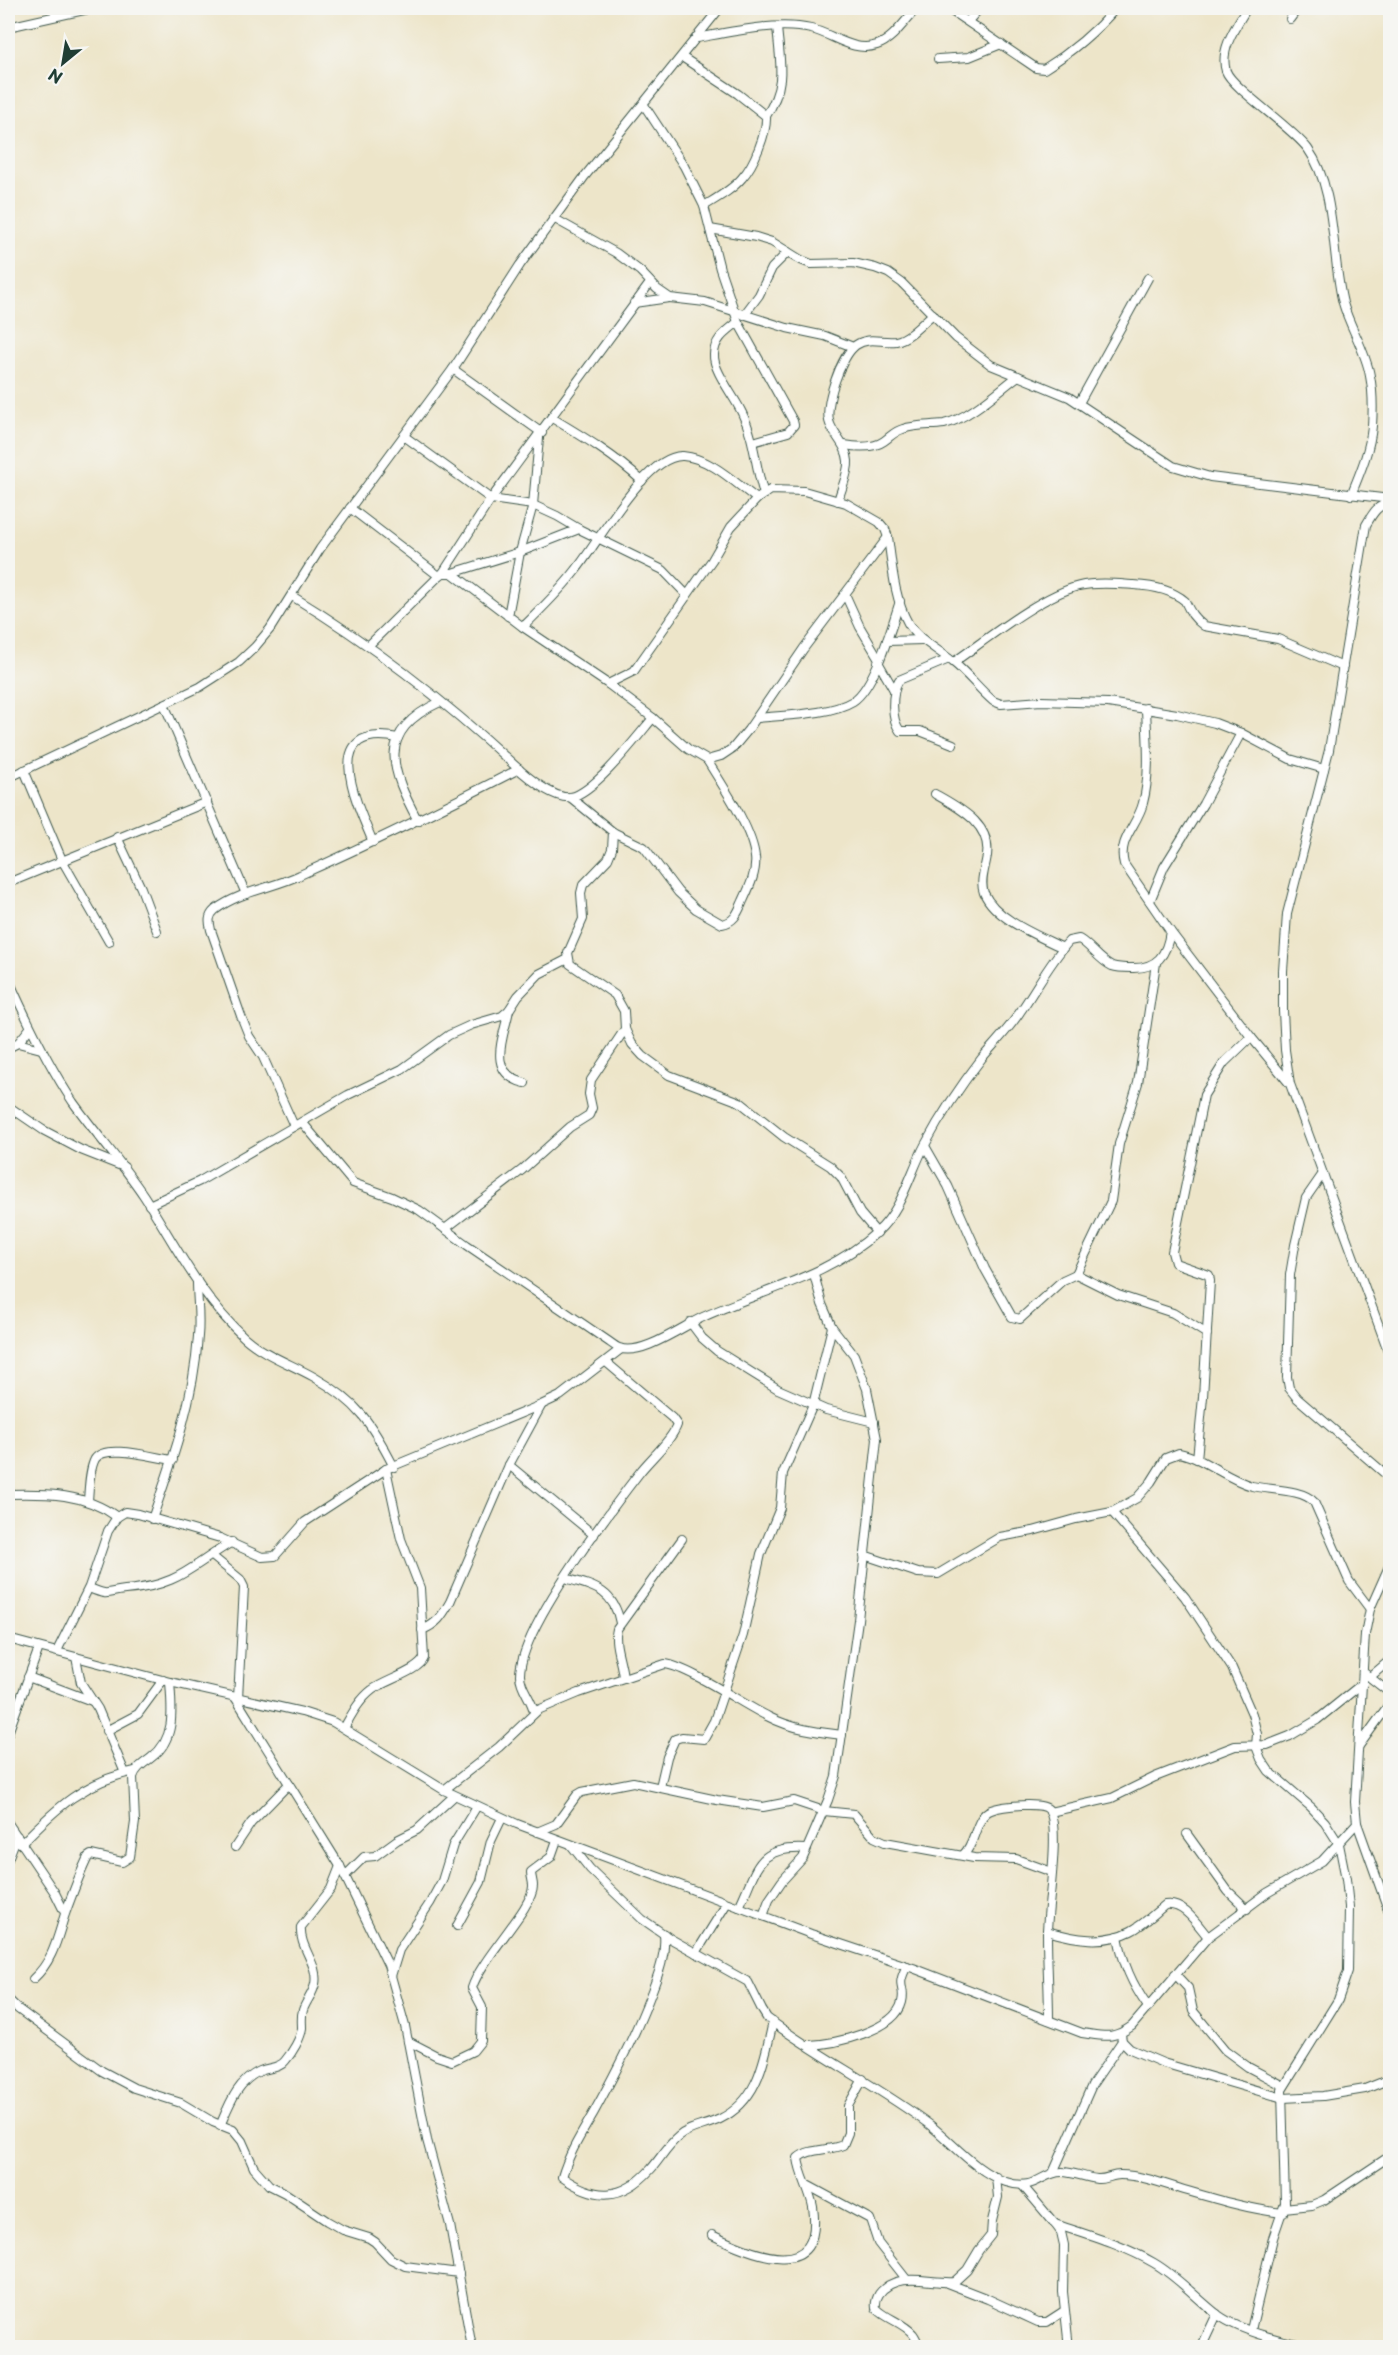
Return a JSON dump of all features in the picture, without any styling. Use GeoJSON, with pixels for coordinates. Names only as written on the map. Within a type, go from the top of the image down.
{"type":"FeatureCollection","features":[{"type":"Feature","properties":{"kind":"street"},"geometry":{"type":"LineString","coordinates":[[8,27],[93,8]]}},
{"type":"Feature","properties":{"kind":"street"},"geometry":{"type":"LineString","coordinates":[[8,778],[200,687],[239,662],[265,635],[320,549],[453,369],[520,265],[585,176],[720,8]]}},
{"type":"Feature","properties":{"kind":"street"},"geometry":{"type":"LineString","coordinates":[[697,38],[777,27],[811,28],[849,45],[864,47],[878,45],[889,38],[917,8]]}},
{"type":"Feature","properties":{"kind":"street"},"geometry":{"type":"LineString","coordinates":[[947,8],[1036,68],[1044,69],[1068,53],[1116,8]]}},
{"type":"Feature","properties":{"kind":"street"},"geometry":{"type":"LineString","coordinates":[[968,21],[980,8]]}},
{"type":"Feature","properties":{"kind":"street"},"geometry":{"type":"LineString","coordinates":[[1247,8],[1229,39],[1225,60],[1226,69],[1238,85],[1283,122],[1308,149],[1316,165],[1327,198],[1343,303],[1370,375],[1372,425],[1368,449],[1351,495]]}},
{"type":"Feature","properties":{"kind":"street"},"geometry":{"type":"LineString","coordinates":[[1290,19],[1298,8]]}},
{"type":"Feature","properties":{"kind":"street"},"geometry":{"type":"LineString","coordinates":[[704,206],[743,177],[762,140],[767,127],[766,116],[779,93],[781,78],[777,27]]}},
{"type":"Feature","properties":{"kind":"street"},"geometry":{"type":"LineString","coordinates":[[938,59],[969,57],[1001,44]]}},
{"type":"Feature","properties":{"kind":"street"},"geometry":{"type":"LineString","coordinates":[[682,57],[766,116]]}},
{"type":"Feature","properties":{"kind":"street"},"geometry":{"type":"LineString","coordinates":[[644,105],[684,166],[704,206],[734,312]]}},
{"type":"Feature","properties":{"kind":"street"},"geometry":{"type":"LineString","coordinates":[[555,219],[616,253],[670,298]]}},
{"type":"Feature","properties":{"kind":"street"},"geometry":{"type":"LineString","coordinates":[[710,229],[772,242],[811,264],[853,263],[888,273],[902,283],[975,355],[991,365],[1069,397],[1157,456],[1190,473],[1390,501]]}},
{"type":"Feature","properties":{"kind":"street"},"geometry":{"type":"LineString","coordinates":[[761,497],[753,442],[742,413],[714,364],[716,345],[721,336],[741,319],[759,295],[772,268],[788,252]]}},
{"type":"Feature","properties":{"kind":"street"},"geometry":{"type":"LineString","coordinates":[[1079,403],[1148,278]]}},
{"type":"Feature","properties":{"kind":"street"},"geometry":{"type":"LineString","coordinates":[[369,645],[444,574],[491,499],[650,283]]}},
{"type":"Feature","properties":{"kind":"street"},"geometry":{"type":"LineString","coordinates":[[634,303],[670,298],[705,302],[734,312],[741,319],[794,425],[788,432],[753,442]]}},
{"type":"Feature","properties":{"kind":"street"},"geometry":{"type":"LineString","coordinates":[[838,501],[848,465],[844,445],[829,422],[828,408],[829,398],[848,353],[853,347],[870,339],[890,341],[903,338],[933,314]]}},
{"type":"Feature","properties":{"kind":"street"},"geometry":{"type":"LineString","coordinates":[[741,319],[825,336],[853,347]]}},
{"type":"Feature","properties":{"kind":"street"},"geometry":{"type":"LineString","coordinates":[[453,369],[540,435]]}},
{"type":"Feature","properties":{"kind":"street"},"geometry":{"type":"LineString","coordinates":[[844,445],[857,447],[878,445],[896,431],[904,428],[947,423],[973,410],[1018,376]]}},
{"type":"Feature","properties":{"kind":"street"},"geometry":{"type":"LineString","coordinates":[[552,418],[623,463],[642,481]]}},
{"type":"Feature","properties":{"kind":"street"},"geometry":{"type":"LineString","coordinates":[[508,616],[520,552],[533,505],[540,435]]}},
{"type":"Feature","properties":{"kind":"street"},"geometry":{"type":"LineString","coordinates":[[404,436],[491,499],[533,505],[663,570],[687,595]]}},
{"type":"Feature","properties":{"kind":"street"},"geometry":{"type":"LineString","coordinates":[[523,627],[576,571],[598,538],[652,469],[667,459],[681,456],[697,459],[761,497]]}},
{"type":"Feature","properties":{"kind":"street"},"geometry":{"type":"LineString","coordinates":[[608,684],[634,671],[712,560],[731,527],[761,497],[777,489],[793,489],[838,501],[879,522],[888,537],[900,601],[908,624],[923,640],[952,660],[996,703],[1108,703],[1146,708],[1215,723],[1241,733],[1290,759],[1324,769]]}},
{"type":"Feature","properties":{"kind":"street"},"geometry":{"type":"LineString","coordinates":[[1390,501],[1375,510],[1366,525],[1324,769],[1287,915],[1283,1011],[1290,1084],[1390,1356]]}},
{"type":"Feature","properties":{"kind":"street"},"geometry":{"type":"LineString","coordinates":[[291,596],[369,645],[480,733],[542,787],[558,795],[570,797],[613,832],[644,847],[667,878],[696,909],[711,920],[722,924],[730,923],[736,915],[749,887],[755,868],[755,855],[734,806],[707,760],[688,749],[653,718],[608,684],[350,508]]}},
{"type":"Feature","properties":{"kind":"street"},"geometry":{"type":"LineString","coordinates":[[444,574],[520,552],[579,529]]}},
{"type":"Feature","properties":{"kind":"street"},"geometry":{"type":"LineString","coordinates":[[707,760],[721,756],[733,748],[758,718],[804,648],[888,537]]}},
{"type":"Feature","properties":{"kind":"street"},"geometry":{"type":"LineString","coordinates":[[953,744],[920,731],[898,730],[894,714],[894,690],[897,683],[903,677],[952,660],[1044,602],[1079,586],[1119,584],[1151,586],[1165,590],[1185,601],[1196,621],[1204,626],[1278,639],[1343,667]]}},
{"type":"Feature","properties":{"kind":"street"},"geometry":{"type":"LineString","coordinates":[[844,594],[894,690]]}},
{"type":"Feature","properties":{"kind":"street"},"geometry":{"type":"LineString","coordinates":[[758,718],[829,710],[845,705],[859,696],[887,641],[900,601]]}},
{"type":"Feature","properties":{"kind":"street"},"geometry":{"type":"LineString","coordinates":[[887,641],[923,640]]}},
{"type":"Feature","properties":{"kind":"street"},"geometry":{"type":"LineString","coordinates":[[417,821],[396,776],[393,756],[398,738],[416,715],[440,702]]}},
{"type":"Feature","properties":{"kind":"street"},"geometry":{"type":"LineString","coordinates":[[164,704],[246,894]]}},
{"type":"Feature","properties":{"kind":"street"},"geometry":{"type":"LineString","coordinates":[[1146,708],[1147,768],[1144,802],[1128,832],[1122,852],[1128,870],[1170,931],[1290,1084]]}},
{"type":"Feature","properties":{"kind":"street"},"geometry":{"type":"LineString","coordinates":[[570,797],[583,792],[596,781],[653,718]]}},
{"type":"Feature","properties":{"kind":"street"},"geometry":{"type":"LineString","coordinates":[[1150,901],[1164,867],[1203,804],[1241,733]]}},
{"type":"Feature","properties":{"kind":"street"},"geometry":{"type":"LineString","coordinates":[[373,843],[354,798],[348,774],[348,761],[352,751],[366,737],[380,735],[398,738]]}},
{"type":"Feature","properties":{"kind":"street"},"geometry":{"type":"LineString","coordinates":[[519,769],[373,843],[295,878],[246,894],[216,910],[210,915],[209,922],[249,1036],[263,1057],[298,1124],[353,1183],[406,1203],[621,1349]]}},
{"type":"Feature","properties":{"kind":"street"},"geometry":{"type":"LineString","coordinates":[[24,770],[62,860],[109,942]]}},
{"type":"Feature","properties":{"kind":"street"},"geometry":{"type":"LineString","coordinates":[[935,794],[963,810],[980,826],[988,855],[982,878],[984,893],[994,906],[1007,918],[1063,948]]}},
{"type":"Feature","properties":{"kind":"street"},"geometry":{"type":"LineString","coordinates":[[8,883],[207,802]]}},
{"type":"Feature","properties":{"kind":"street"},"geometry":{"type":"LineString","coordinates":[[613,832],[612,849],[608,859],[583,885],[583,919],[568,953],[570,964],[615,995],[624,1011],[625,1029],[632,1044],[656,1067],[683,1082],[720,1093],[740,1102],[784,1137],[830,1166],[841,1177],[860,1214],[877,1233]]}},
{"type":"Feature","properties":{"kind":"street"},"geometry":{"type":"LineString","coordinates":[[117,837],[158,931]]}},
{"type":"Feature","properties":{"kind":"street"},"geometry":{"type":"LineString","coordinates":[[57,1651],[89,1588],[108,1531],[117,1517],[125,1512],[232,1542],[262,1557],[275,1556],[305,1522],[390,1468],[560,1396],[621,1349],[644,1346],[730,1304],[814,1274],[877,1233],[890,1218],[925,1146],[981,1059],[1019,1015],[1069,941],[1079,939],[1112,966],[1141,969],[1156,963],[1165,953],[1170,931]]}},
{"type":"Feature","properties":{"kind":"street"},"geometry":{"type":"LineString","coordinates":[[149,1204],[200,1181],[348,1095],[402,1069],[448,1035],[471,1024],[502,1016],[539,974],[568,959]]}},
{"type":"Feature","properties":{"kind":"street"},"geometry":{"type":"LineString","coordinates":[[1076,1274],[1111,1201],[1119,1143],[1138,1083],[1156,963]]}},
{"type":"Feature","properties":{"kind":"street"},"geometry":{"type":"LineString","coordinates":[[8,978],[41,1049],[75,1104],[125,1167],[196,1281],[245,1338],[314,1377],[354,1404],[369,1422],[390,1468],[401,1539],[420,1588],[424,1652],[422,1662],[413,1669],[384,1681],[363,1698],[344,1728]]}},
{"type":"Feature","properties":{"kind":"street"},"geometry":{"type":"LineString","coordinates":[[509,1010],[499,1049],[500,1060],[504,1071],[510,1077],[525,1083]]}},
{"type":"Feature","properties":{"kind":"street"},"geometry":{"type":"LineString","coordinates":[[8,1048],[18,1043],[30,1028]]}},
{"type":"Feature","properties":{"kind":"street"},"geometry":{"type":"LineString","coordinates":[[445,1229],[522,1170],[570,1127],[589,1116],[592,1108],[589,1094],[591,1080],[625,1029]]}},
{"type":"Feature","properties":{"kind":"street"},"geometry":{"type":"LineString","coordinates":[[1197,1459],[1210,1281],[1209,1275],[1175,1263],[1172,1252],[1204,1095],[1224,1064],[1251,1037]]}},
{"type":"Feature","properties":{"kind":"street"},"geometry":{"type":"LineString","coordinates":[[18,1043],[41,1049]]}},
{"type":"Feature","properties":{"kind":"street"},"geometry":{"type":"LineString","coordinates":[[8,1106],[43,1130],[81,1150],[125,1167]]}},
{"type":"Feature","properties":{"kind":"street"},"geometry":{"type":"LineString","coordinates":[[925,1146],[948,1186],[985,1269],[1012,1317],[1020,1319],[1063,1280],[1076,1274],[1085,1276],[1118,1295],[1173,1313],[1207,1334]]}},
{"type":"Feature","properties":{"kind":"street"},"geometry":{"type":"LineString","coordinates":[[1322,1175],[1306,1198],[1290,1275],[1287,1363],[1289,1388],[1297,1398],[1390,1478]]}},
{"type":"Feature","properties":{"kind":"street"},"geometry":{"type":"LineString","coordinates":[[763,1916],[775,1891],[800,1863],[824,1811],[836,1776],[858,1620],[877,1439],[870,1402],[854,1355],[832,1327],[820,1298],[814,1274]]}},
{"type":"Feature","properties":{"kind":"street"},"geometry":{"type":"LineString","coordinates":[[152,1519],[173,1460],[193,1383],[199,1334],[196,1281]]}},
{"type":"Feature","properties":{"kind":"street"},"geometry":{"type":"LineString","coordinates":[[690,1322],[702,1338],[717,1351],[778,1389],[813,1405],[874,1422]]}},
{"type":"Feature","properties":{"kind":"street"},"geometry":{"type":"LineString","coordinates":[[660,1787],[667,1757],[675,1739],[682,1737],[704,1739],[714,1721],[749,1611],[761,1554],[778,1514],[783,1473],[813,1405],[832,1327]]}},
{"type":"Feature","properties":{"kind":"street"},"geometry":{"type":"LineString","coordinates":[[534,1712],[533,1703],[520,1678],[521,1664],[536,1627],[594,1535],[677,1425],[672,1418],[606,1362]]}},
{"type":"Feature","properties":{"kind":"street"},"geometry":{"type":"LineString","coordinates":[[853,1415],[870,1402]]}},
{"type":"Feature","properties":{"kind":"street"},"geometry":{"type":"LineString","coordinates":[[422,1630],[441,1618],[450,1602],[509,1465],[541,1405]]}},
{"type":"Feature","properties":{"kind":"street"},"geometry":{"type":"LineString","coordinates":[[88,1501],[93,1466],[96,1458],[103,1453],[120,1451],[173,1460]]}},
{"type":"Feature","properties":{"kind":"street"},"geometry":{"type":"LineString","coordinates":[[864,1555],[918,1573],[938,1574],[1000,1537],[1113,1512],[1144,1491],[1166,1458],[1179,1453],[1197,1459],[1248,1485],[1267,1490],[1301,1493],[1310,1497],[1349,1581],[1370,1609]]}},
{"type":"Feature","properties":{"kind":"street"},"geometry":{"type":"LineString","coordinates":[[509,1465],[594,1535]]}},
{"type":"Feature","properties":{"kind":"street"},"geometry":{"type":"LineString","coordinates":[[8,1494],[59,1495],[88,1501],[117,1517]]}},
{"type":"Feature","properties":{"kind":"street"},"geometry":{"type":"LineString","coordinates":[[1113,1512],[1185,1597],[1232,1668],[1252,1714],[1257,1734],[1256,1746],[1261,1759],[1269,1771],[1325,1822],[1339,1844],[1346,1879],[1349,1907],[1348,1971],[1338,2000],[1284,2086],[1283,2210],[1273,2238],[1251,2330]]}},
{"type":"Feature","properties":{"kind":"street"},"geometry":{"type":"LineString","coordinates":[[623,1678],[622,1662],[615,1638],[620,1623],[682,1539]]}},
{"type":"Feature","properties":{"kind":"street"},"geometry":{"type":"LineString","coordinates":[[89,1588],[110,1594],[123,1590],[150,1588],[178,1578],[232,1542]]}},
{"type":"Feature","properties":{"kind":"street"},"geometry":{"type":"LineString","coordinates":[[212,1556],[240,1580],[244,1587],[237,1698],[340,1866],[391,1976],[408,2040],[427,2140],[450,2225],[472,2348]]}},
{"type":"Feature","properties":{"kind":"street"},"geometry":{"type":"LineString","coordinates":[[1390,1564],[1370,1609],[1365,1634],[1365,1677],[1356,1802],[1357,1822],[1390,1915]]}},
{"type":"Feature","properties":{"kind":"street"},"geometry":{"type":"LineString","coordinates":[[565,1578],[604,1592],[611,1598],[618,1610],[620,1623]]}},
{"type":"Feature","properties":{"kind":"street"},"geometry":{"type":"LineString","coordinates":[[8,1640],[167,1681],[302,1712],[333,1722],[454,1796],[502,1818],[727,1903],[908,1966],[1082,2033],[1121,2038],[1130,2049],[1162,2063],[1283,2098],[1323,2096],[1365,2089],[1390,2079]]}},
{"type":"Feature","properties":{"kind":"street"},"geometry":{"type":"LineString","coordinates":[[8,1733],[39,1648]]}},
{"type":"Feature","properties":{"kind":"street"},"geometry":{"type":"LineString","coordinates":[[76,1656],[81,1683],[93,1701],[125,1773]]}},
{"type":"Feature","properties":{"kind":"street"},"geometry":{"type":"LineString","coordinates":[[1050,1812],[1112,1798],[1155,1777],[1235,1746],[1256,1746],[1276,1742],[1303,1729],[1350,1695],[1365,1677],[1390,1660]]}},
{"type":"Feature","properties":{"kind":"street"},"geometry":{"type":"LineString","coordinates":[[444,1790],[499,1748],[534,1712],[579,1693],[660,1665],[669,1664],[787,1725],[842,1734]]}},
{"type":"Feature","properties":{"kind":"street"},"geometry":{"type":"LineString","coordinates":[[28,1677],[93,1701]]}},
{"type":"Feature","properties":{"kind":"street"},"geometry":{"type":"LineString","coordinates":[[1365,1677],[1390,1693]]}},
{"type":"Feature","properties":{"kind":"street"},"geometry":{"type":"LineString","coordinates":[[106,1731],[138,1714],[167,1681]]}},
{"type":"Feature","properties":{"kind":"street"},"geometry":{"type":"LineString","coordinates":[[8,1859],[19,1840],[79,1792],[135,1771],[161,1749],[171,1730],[167,1681]]}},
{"type":"Feature","properties":{"kind":"street"},"geometry":{"type":"LineString","coordinates":[[1359,1747],[1390,1703]]}},
{"type":"Feature","properties":{"kind":"street"},"geometry":{"type":"LineString","coordinates":[[33,1979],[44,1969],[51,1957],[65,1913],[88,1857],[91,1855],[122,1862],[130,1857],[135,1822],[132,1790],[135,1771]]}},
{"type":"Feature","properties":{"kind":"street"},"geometry":{"type":"LineString","coordinates":[[537,1832],[556,1824],[577,1795],[582,1792],[633,1782],[717,1800],[763,1807],[794,1801],[801,1802],[824,1811],[854,1814],[874,1837],[885,1842],[974,1858],[1016,1859],[1052,1872]]}},
{"type":"Feature","properties":{"kind":"street"},"geometry":{"type":"LineString","coordinates":[[236,1847],[251,1822],[289,1784]]}},
{"type":"Feature","properties":{"kind":"street"},"geometry":{"type":"LineString","coordinates":[[345,1876],[364,1857],[375,1856],[397,1840],[417,1830],[454,1796]]}},
{"type":"Feature","properties":{"kind":"street"},"geometry":{"type":"LineString","coordinates":[[963,1855],[970,1847],[981,1820],[991,1810],[1035,1805],[1044,1806],[1050,1812],[1053,1847],[1047,1931],[1049,2020]]}},
{"type":"Feature","properties":{"kind":"street"},"geometry":{"type":"LineString","coordinates":[[391,1976],[399,1950],[442,1881],[448,1856],[477,1806]]}},
{"type":"Feature","properties":{"kind":"street"},"geometry":{"type":"LineString","coordinates":[[457,1926],[481,1882],[491,1841],[502,1818]]}},
{"type":"Feature","properties":{"kind":"street"},"geometry":{"type":"LineString","coordinates":[[1053,2173],[1092,2085],[1121,2038],[1175,1974],[1208,1937],[1267,1893],[1322,1861],[1357,1822]]}},
{"type":"Feature","properties":{"kind":"street"},"geometry":{"type":"LineString","coordinates":[[8,1823],[55,1893],[65,1913]]}},
{"type":"Feature","properties":{"kind":"street"},"geometry":{"type":"LineString","coordinates":[[1187,1834],[1228,1891],[1246,1909]]}},
{"type":"Feature","properties":{"kind":"street"},"geometry":{"type":"LineString","coordinates":[[408,2040],[437,2056],[452,2061],[473,2051],[477,2046],[482,2035],[482,2007],[472,1988],[475,1980],[486,1959],[516,1919],[531,1893],[533,1887],[531,1872],[550,1857],[557,1840]]}},
{"type":"Feature","properties":{"kind":"street"},"geometry":{"type":"LineString","coordinates":[[571,1845],[622,1902],[664,1934],[748,1982],[762,2010],[773,2022],[863,2079],[931,2126],[972,2162],[1005,2182],[1022,2185],[1041,2181],[1053,2173],[1062,2172],[1095,2179],[1120,2175],[1145,2179],[1231,2205],[1283,2210],[1312,2205],[1324,2199],[1390,2156]]}},
{"type":"Feature","properties":{"kind":"street"},"geometry":{"type":"LineString","coordinates":[[739,1907],[759,1863],[765,1856],[788,1848],[806,1850]]}},
{"type":"Feature","properties":{"kind":"street"},"geometry":{"type":"LineString","coordinates":[[220,2126],[235,2093],[244,2082],[262,2069],[280,2066],[300,2035],[302,2011],[312,1993],[316,1974],[303,1944],[302,1927],[331,1889],[340,1866]]}},
{"type":"Feature","properties":{"kind":"street"},"geometry":{"type":"LineString","coordinates":[[696,1953],[727,1903]]}},
{"type":"Feature","properties":{"kind":"street"},"geometry":{"type":"LineString","coordinates":[[1047,1931],[1087,1940],[1118,1936],[1131,1931],[1165,1905],[1172,1904],[1186,1912],[1208,1937]]}},
{"type":"Feature","properties":{"kind":"street"},"geometry":{"type":"LineString","coordinates":[[664,1934],[665,1950],[662,1963],[640,2021],[569,2156],[562,2177],[586,2192],[596,2194],[616,2193],[634,2184],[652,2168],[678,2136],[723,2118],[755,2087],[760,2077],[773,2022]]}},
{"type":"Feature","properties":{"kind":"street"},"geometry":{"type":"LineString","coordinates":[[1118,1936],[1128,1977],[1148,2007]]}},
{"type":"Feature","properties":{"kind":"street"},"geometry":{"type":"LineString","coordinates":[[808,2045],[843,2041],[878,2027],[894,2016],[902,2002],[900,1983],[908,1966]]}},
{"type":"Feature","properties":{"kind":"street"},"geometry":{"type":"LineString","coordinates":[[1175,1974],[1188,1988],[1192,2011],[1225,2050],[1248,2067],[1284,2086]]}},
{"type":"Feature","properties":{"kind":"street"},"geometry":{"type":"LineString","coordinates":[[8,1999],[18,2009],[102,2071],[134,2088],[181,2103],[220,2126],[238,2133],[254,2168],[269,2185],[343,2230],[375,2242],[391,2259],[405,2266],[459,2273]]}},
{"type":"Feature","properties":{"kind":"street"},"geometry":{"type":"LineString","coordinates":[[712,2235],[736,2247],[779,2257],[802,2254],[808,2250],[814,2236],[814,2210],[798,2158],[804,2154],[843,2145],[848,2133],[848,2106],[863,2079]]}},
{"type":"Feature","properties":{"kind":"street"},"geometry":{"type":"LineString","coordinates":[[920,2348],[913,2335],[881,2313],[875,2303],[886,2287],[907,2280],[954,2282],[967,2270],[979,2250],[992,2235],[992,2221],[998,2197],[996,2177]]}},
{"type":"Feature","properties":{"kind":"street"},"geometry":{"type":"LineString","coordinates":[[807,2185],[870,2219],[878,2243],[907,2280]]}},
{"type":"Feature","properties":{"kind":"street"},"geometry":{"type":"LineString","coordinates":[[1022,2185],[1061,2232],[1064,2245],[1065,2311],[1069,2348]]}},
{"type":"Feature","properties":{"kind":"street"},"geometry":{"type":"LineString","coordinates":[[1055,2224],[1110,2243],[1155,2263],[1178,2279],[1230,2323],[1284,2344],[1319,2348]]}},
{"type":"Feature","properties":{"kind":"street"},"geometry":{"type":"LineString","coordinates":[[946,2282],[1038,2322],[1047,2322],[1065,2311]]}},
{"type":"Feature","properties":{"kind":"street"},"geometry":{"type":"LineString","coordinates":[[1202,2347],[1217,2314]]}}]}
